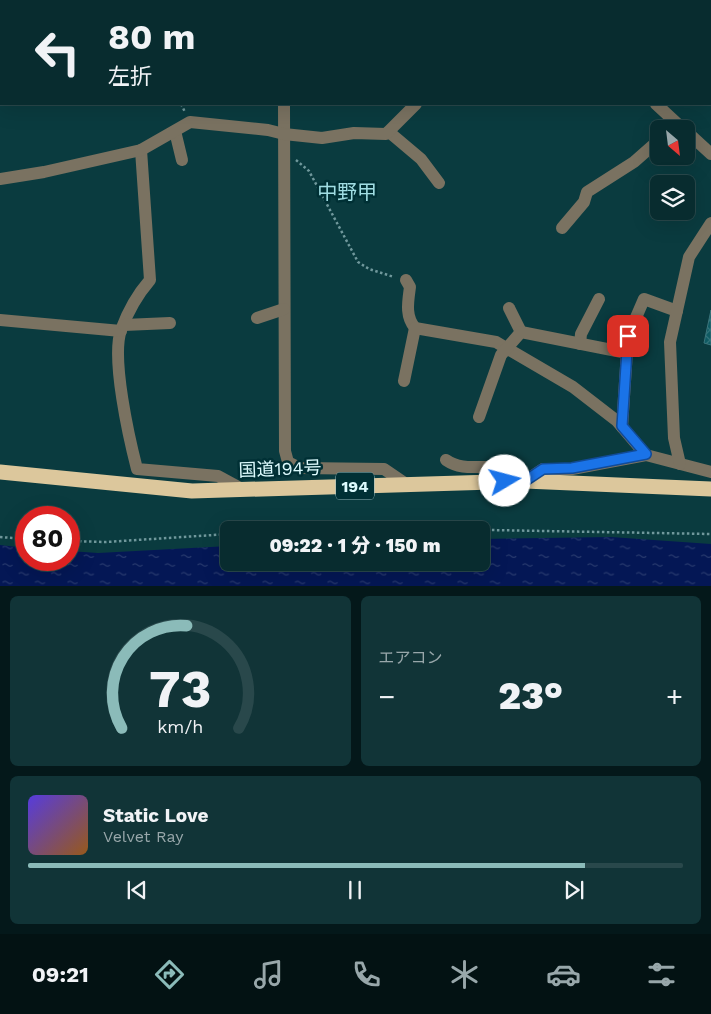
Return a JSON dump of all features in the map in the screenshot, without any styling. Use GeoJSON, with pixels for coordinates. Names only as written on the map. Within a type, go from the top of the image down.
{"type":"FeatureCollection","features":[{"type":"Feature","properties":{"kind":"highway","name":"国道194号"},"geometry":{"type":"LineString","coordinates":[[0,472],[192,491],[525,481],[711,489]]}},
{"type":"Feature","properties":{"kind":"street"},"geometry":{"type":"LineString","coordinates":[[284,105],[285,451],[288,462],[300,468],[384,468],[406,484]]}},
{"type":"Feature","properties":{"kind":"street"},"geometry":{"type":"LineString","coordinates":[[0,179],[44,172],[142,150],[190,122],[328,138],[354,133],[386,134],[415,105]]}},
{"type":"Feature","properties":{"kind":"street"},"geometry":{"type":"LineString","coordinates":[[657,105],[672,120]]}},
{"type":"Feature","properties":{"kind":"street"},"geometry":{"type":"LineString","coordinates":[[174,131],[182,160]]}},
{"type":"Feature","properties":{"kind":"street"},"geometry":{"type":"LineString","coordinates":[[389,132],[420,159],[439,183]]}},
{"type":"Feature","properties":{"kind":"street"},"geometry":{"type":"LineString","coordinates":[[695,141],[711,154]]}},
{"type":"Feature","properties":{"kind":"street"},"geometry":{"type":"LineString","coordinates":[[562,228],[584,202],[586,192],[634,162],[650,148]]}},
{"type":"Feature","properties":{"kind":"street"},"geometry":{"type":"LineString","coordinates":[[142,150],[150,280],[134,299],[122,328],[118,367],[130,443],[137,469],[218,476],[242,490]]}},
{"type":"Feature","properties":{"kind":"street"},"geometry":{"type":"LineString","coordinates":[[680,464],[674,438],[670,342],[689,257],[711,223]]}},
{"type":"Feature","properties":{"kind":"street"},"geometry":{"type":"LineString","coordinates":[[406,280],[410,287],[408,303],[409,320],[415,328],[496,342],[574,387],[622,426],[646,454]]}},
{"type":"Feature","properties":{"kind":"street"},"geometry":{"type":"LineString","coordinates":[[580,344],[581,334],[599,299]]}},
{"type":"Feature","properties":{"kind":"street"},"geometry":{"type":"LineString","coordinates":[[622,426],[628,336],[644,299],[677,311]]}},
{"type":"Feature","properties":{"kind":"street"},"geometry":{"type":"LineString","coordinates":[[509,308],[521,332]]}},
{"type":"Feature","properties":{"kind":"street"},"geometry":{"type":"LineString","coordinates":[[258,318],[284,309]]}},
{"type":"Feature","properties":{"kind":"street"},"geometry":{"type":"LineString","coordinates":[[0,320],[122,328],[170,323]]}},
{"type":"Feature","properties":{"kind":"street"},"geometry":{"type":"LineString","coordinates":[[404,381],[415,328]]}},
{"type":"Feature","properties":{"kind":"street"},"geometry":{"type":"LineString","coordinates":[[521,332],[627,354]]}},
{"type":"Feature","properties":{"kind":"street"},"geometry":{"type":"LineString","coordinates":[[479,417],[501,355],[521,332]]}},
{"type":"Feature","properties":{"kind":"street"},"geometry":{"type":"LineString","coordinates":[[446,460],[453,465],[469,468],[504,469],[525,481],[543,469],[572,468],[646,454],[711,472]]}},
{"type":"Feature","properties":{"kind":"path"},"geometry":{"type":"LineString","coordinates":[[284,149],[309,171],[358,262],[369,269],[406,280]]}},
{"type":"Feature","properties":{"kind":"path"},"geometry":{"type":"LineString","coordinates":[[490,529],[711,534]]}},
{"type":"Feature","properties":{"kind":"path"},"geometry":{"type":"LineString","coordinates":[[80,541],[106,542],[220,535]]}},
{"type":"Feature","properties":{"kind":"path"},"geometry":{"type":"LineString","coordinates":[[0,537],[15,538]]}},
{"type":"Feature","properties":{"kind":"water"},"geometry":{"type":"Polygon","coordinates":[[[611,537],[711,544],[711,586],[0,586],[0,545],[15,547],[15,571],[80,571],[80,552],[98,553],[220,546],[220,571],[490,571],[490,539],[611,537]]]}},
{"type":"Feature","properties":{"kind":"building"},"geometry":{"type":"Polygon","coordinates":[[[711,310],[711,345],[704,343],[711,310]]]}},
{"type":"Feature","properties":{"kind":"district","name":"中野甲"},"geometry":{"type":"Point","coordinates":[347,192]}},
{"type":"Feature","properties":{"kind":"route"},"geometry":{"type":"LineString","coordinates":[[505,481],[525,481],[543,469],[572,468],[625,460],[646,454],[640,444],[622,426],[628,336]]}}]}
